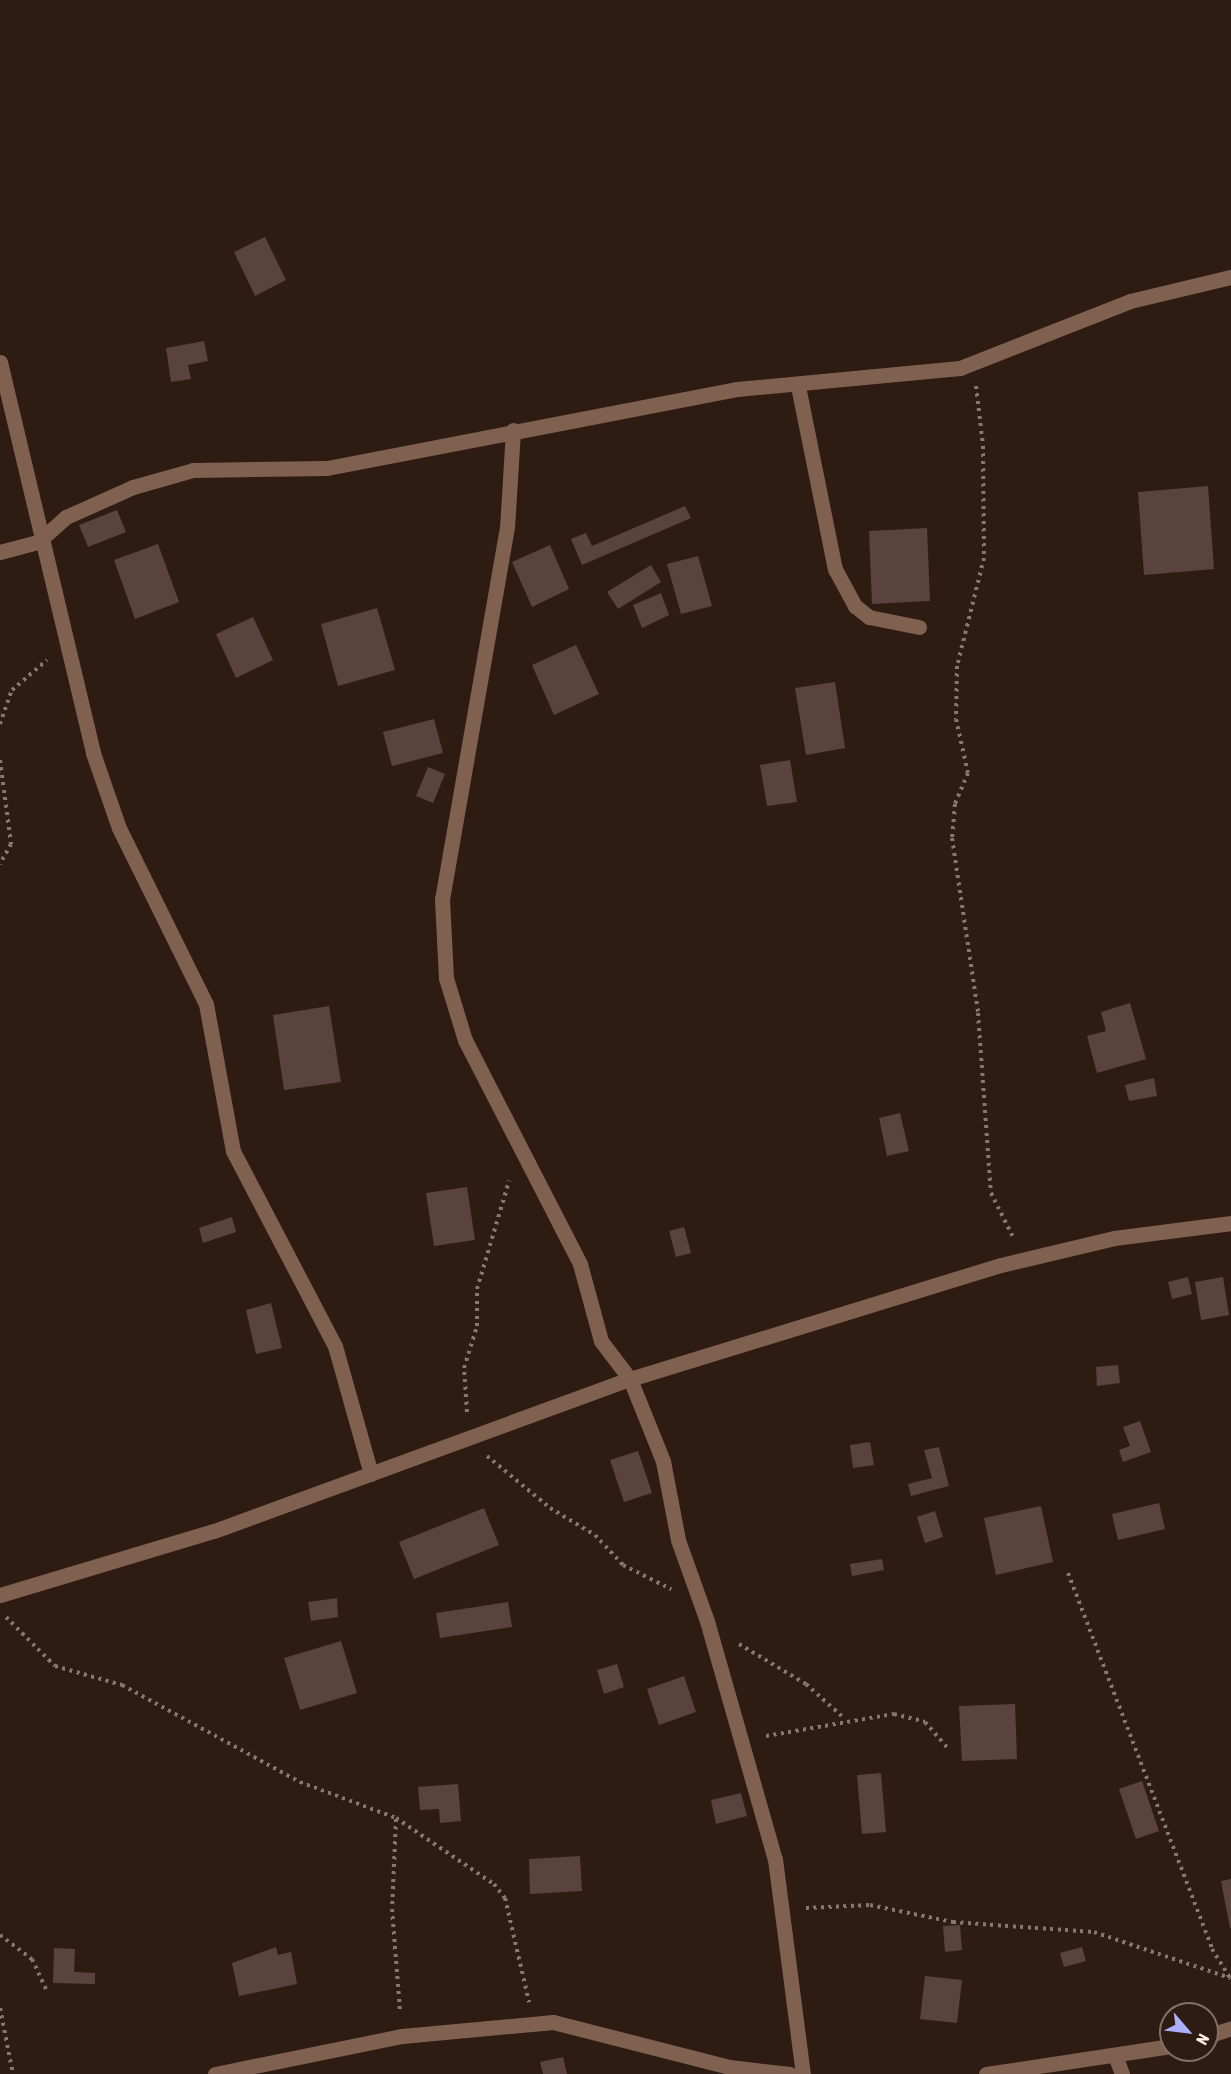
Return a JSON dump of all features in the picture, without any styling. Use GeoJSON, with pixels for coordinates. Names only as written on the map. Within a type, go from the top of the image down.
{"type":"FeatureCollection","features":[{"type":"Feature","properties":{"kind":"street"},"geometry":{"type":"LineString","coordinates":[[0,552],[38,542],[79,510],[184,472],[327,468],[737,388],[798,386],[974,366],[1130,301],[1231,277]]}},
{"type":"Feature","properties":{"kind":"street"},"geometry":{"type":"LineString","coordinates":[[0,362],[38,542],[93,753],[119,828],[206,1004],[233,1151],[335,1346],[371,1474]]}},
{"type":"Feature","properties":{"kind":"street"},"geometry":{"type":"LineString","coordinates":[[798,386],[835,569],[855,606],[869,617],[919,627]]}},
{"type":"Feature","properties":{"kind":"street"},"geometry":{"type":"LineString","coordinates":[[513,430],[507,527],[441,925],[446,978],[462,1031],[580,1264],[601,1341],[630,1379],[663,1461],[678,1540],[710,1629],[775,1859],[803,2074]]}},
{"type":"Feature","properties":{"kind":"street"},"geometry":{"type":"LineString","coordinates":[[0,1595],[214,1531],[371,1474],[466,1435],[630,1379],[1025,1259],[1114,1238],[1231,1223]]}},
{"type":"Feature","properties":{"kind":"street"},"geometry":{"type":"LineString","coordinates":[[215,2074],[402,2036],[532,2022],[564,2022],[729,2067],[789,2074]]}},
{"type":"Feature","properties":{"kind":"street"},"geometry":{"type":"LineString","coordinates":[[986,2074],[1116,2058],[1159,2049]]}},
{"type":"Feature","properties":{"kind":"street"},"geometry":{"type":"LineString","coordinates":[[1116,2058],[1122,2074]]}},
{"type":"Feature","properties":{"kind":"path"},"geometry":{"type":"LineString","coordinates":[[974,366],[983,446],[984,558],[957,666],[956,719],[968,773],[955,804],[952,838],[978,1013],[991,1193],[1025,1259]]}},
{"type":"Feature","properties":{"kind":"path"},"geometry":{"type":"LineString","coordinates":[[0,724],[12,690],[65,644]]}},
{"type":"Feature","properties":{"kind":"path"},"geometry":{"type":"LineString","coordinates":[[0,760],[11,844],[0,864]]}},
{"type":"Feature","properties":{"kind":"path"},"geometry":{"type":"LineString","coordinates":[[518,1142],[477,1289],[477,1326],[464,1368],[466,1435],[550,1508],[599,1538],[623,1565],[700,1600]]}},
{"type":"Feature","properties":{"kind":"path"},"geometry":{"type":"LineString","coordinates":[[1068,1573],[1212,1949],[1231,1978]]}},
{"type":"Feature","properties":{"kind":"path"},"geometry":{"type":"LineString","coordinates":[[0,1610],[55,1666],[122,1685],[300,1782],[396,1818],[500,1890],[521,1954],[532,2022]]}},
{"type":"Feature","properties":{"kind":"path"},"geometry":{"type":"LineString","coordinates":[[710,1629],[806,1684],[846,1719]]}},
{"type":"Feature","properties":{"kind":"path"},"geometry":{"type":"LineString","coordinates":[[741,1741],[846,1719],[894,1714],[914,1718],[934,1730],[949,1750]]}},
{"type":"Feature","properties":{"kind":"path"},"geometry":{"type":"LineString","coordinates":[[396,1818],[392,1909],[402,2036]]}},
{"type":"Feature","properties":{"kind":"path"},"geometry":{"type":"LineString","coordinates":[[782,1906],[870,1905],[932,1920],[1094,1932],[1231,1978]]}},
{"type":"Feature","properties":{"kind":"path"},"geometry":{"type":"LineString","coordinates":[[0,1935],[32,1959],[47,1991]]}},
{"type":"Feature","properties":{"kind":"path"},"geometry":{"type":"LineString","coordinates":[[0,2008],[13,2074]]}},
{"type":"Feature","properties":{"kind":"building"},"geometry":{"type":"Polygon","coordinates":[[[265,237],[286,280],[255,296],[234,252],[265,237]]]}},
{"type":"Feature","properties":{"kind":"building"},"geometry":{"type":"Polygon","coordinates":[[[204,341],[208,361],[188,365],[191,379],[171,382],[166,348],[204,341]]]}},
{"type":"Feature","properties":{"kind":"building"},"geometry":{"type":"Polygon","coordinates":[[[1208,486],[1214,569],[1144,575],[1138,492],[1208,486]]]}},
{"type":"Feature","properties":{"kind":"building"},"geometry":{"type":"Polygon","coordinates":[[[685,506],[691,518],[582,565],[571,539],[586,533],[592,546],[685,506]]]}},
{"type":"Feature","properties":{"kind":"building"},"geometry":{"type":"Polygon","coordinates":[[[117,510],[126,532],[88,547],[79,525],[117,510]]]}},
{"type":"Feature","properties":{"kind":"building"},"geometry":{"type":"Polygon","coordinates":[[[927,528],[930,601],[872,604],[869,531],[927,528]]]}},
{"type":"Feature","properties":{"kind":"building"},"geometry":{"type":"Polygon","coordinates":[[[158,544],[179,602],[135,619],[114,560],[158,544]]]}},
{"type":"Feature","properties":{"kind":"building"},"geometry":{"type":"Polygon","coordinates":[[[550,545],[569,589],[532,607],[512,562],[550,545]]]}},
{"type":"Feature","properties":{"kind":"building"},"geometry":{"type":"Polygon","coordinates":[[[698,556],[712,606],[681,614],[667,564],[698,556]]]}},
{"type":"Feature","properties":{"kind":"building"},"geometry":{"type":"Polygon","coordinates":[[[651,565],[661,582],[618,609],[607,592],[651,565]]]}},
{"type":"Feature","properties":{"kind":"building"},"geometry":{"type":"Polygon","coordinates":[[[661,593],[669,615],[642,628],[633,605],[661,593]]]}},
{"type":"Feature","properties":{"kind":"building"},"geometry":{"type":"Polygon","coordinates":[[[377,608],[395,670],[338,686],[321,624],[377,608]]]}},
{"type":"Feature","properties":{"kind":"building"},"geometry":{"type":"Polygon","coordinates":[[[253,617],[273,660],[236,678],[216,634],[253,617]]]}},
{"type":"Feature","properties":{"kind":"building"},"geometry":{"type":"Polygon","coordinates":[[[576,645],[599,694],[554,715],[532,665],[576,645]]]}},
{"type":"Feature","properties":{"kind":"building"},"geometry":{"type":"Polygon","coordinates":[[[835,682],[845,748],[806,755],[795,688],[835,682]]]}},
{"type":"Feature","properties":{"kind":"building"},"geometry":{"type":"Polygon","coordinates":[[[434,719],[443,753],[392,766],[383,732],[434,719]]]}},
{"type":"Feature","properties":{"kind":"building"},"geometry":{"type":"Polygon","coordinates":[[[790,760],[797,802],[767,806],[760,765],[790,760]]]}},
{"type":"Feature","properties":{"kind":"building"},"geometry":{"type":"Polygon","coordinates":[[[428,767],[445,774],[433,803],[416,796],[428,767]]]}},
{"type":"Feature","properties":{"kind":"building"},"geometry":{"type":"Polygon","coordinates":[[[1130,1003],[1146,1059],[1097,1073],[1087,1036],[1106,1031],[1101,1012],[1130,1003]]]}},
{"type":"Feature","properties":{"kind":"building"},"geometry":{"type":"Polygon","coordinates":[[[329,1006],[341,1082],[284,1090],[273,1015],[329,1006]]]}},
{"type":"Feature","properties":{"kind":"building"},"geometry":{"type":"Polygon","coordinates":[[[1154,1078],[1157,1096],[1129,1101],[1125,1085],[1154,1078]]]}},
{"type":"Feature","properties":{"kind":"building"},"geometry":{"type":"Polygon","coordinates":[[[900,1113],[909,1151],[887,1156],[879,1118],[900,1113]]]}},
{"type":"Feature","properties":{"kind":"building"},"geometry":{"type":"Polygon","coordinates":[[[467,1187],[475,1240],[434,1246],[426,1193],[467,1187]]]}},
{"type":"Feature","properties":{"kind":"building"},"geometry":{"type":"Polygon","coordinates":[[[232,1217],[236,1232],[203,1243],[199,1228],[232,1217]]]}},
{"type":"Feature","properties":{"kind":"building"},"geometry":{"type":"Polygon","coordinates":[[[684,1227],[691,1253],[676,1257],[669,1231],[684,1227]]]}},
{"type":"Feature","properties":{"kind":"building"},"geometry":{"type":"Polygon","coordinates":[[[1188,1277],[1192,1294],[1172,1299],[1168,1282],[1188,1277]]]}},
{"type":"Feature","properties":{"kind":"building"},"geometry":{"type":"Polygon","coordinates":[[[1223,1277],[1229,1315],[1201,1320],[1195,1282],[1223,1277]]]}},
{"type":"Feature","properties":{"kind":"building"},"geometry":{"type":"Polygon","coordinates":[[[271,1303],[282,1348],[256,1354],[246,1310],[271,1303]]]}},
{"type":"Feature","properties":{"kind":"building"},"geometry":{"type":"Polygon","coordinates":[[[1118,1365],[1120,1383],[1097,1386],[1096,1367],[1118,1365]]]}},
{"type":"Feature","properties":{"kind":"building"},"geometry":{"type":"Polygon","coordinates":[[[1140,1421],[1151,1452],[1123,1462],[1119,1450],[1130,1446],[1123,1427],[1140,1421]]]}},
{"type":"Feature","properties":{"kind":"building"},"geometry":{"type":"Polygon","coordinates":[[[870,1442],[874,1465],[853,1468],[850,1445],[870,1442]]]}},
{"type":"Feature","properties":{"kind":"building"},"geometry":{"type":"Polygon","coordinates":[[[939,1447],[949,1486],[911,1496],[908,1484],[932,1478],[924,1450],[939,1447]]]}},
{"type":"Feature","properties":{"kind":"building"},"geometry":{"type":"Polygon","coordinates":[[[638,1451],[652,1493],[624,1502],[610,1460],[638,1451]]]}},
{"type":"Feature","properties":{"kind":"building"},"geometry":{"type":"Polygon","coordinates":[[[1159,1503],[1165,1529],[1118,1540],[1112,1514],[1159,1503]]]}},
{"type":"Feature","properties":{"kind":"building"},"geometry":{"type":"Polygon","coordinates":[[[1041,1506],[1053,1562],[996,1575],[984,1518],[1041,1506]]]}},
{"type":"Feature","properties":{"kind":"building"},"geometry":{"type":"Polygon","coordinates":[[[484,1508],[499,1545],[414,1579],[399,1542],[484,1508]]]}},
{"type":"Feature","properties":{"kind":"building"},"geometry":{"type":"Polygon","coordinates":[[[935,1511],[943,1537],[925,1543],[917,1517],[935,1511]]]}},
{"type":"Feature","properties":{"kind":"building"},"geometry":{"type":"Polygon","coordinates":[[[882,1559],[884,1570],[852,1576],[850,1564],[882,1559]]]}},
{"type":"Feature","properties":{"kind":"building"},"geometry":{"type":"Polygon","coordinates":[[[337,1598],[338,1617],[311,1621],[308,1602],[337,1598]]]}},
{"type":"Feature","properties":{"kind":"building"},"geometry":{"type":"Polygon","coordinates":[[[508,1602],[512,1627],[440,1638],[436,1613],[508,1602]]]}},
{"type":"Feature","properties":{"kind":"building"},"geometry":{"type":"Polygon","coordinates":[[[341,1641],[357,1693],[300,1710],[284,1658],[341,1641]]]}},
{"type":"Feature","properties":{"kind":"building"},"geometry":{"type":"Polygon","coordinates":[[[617,1664],[624,1687],[604,1694],[597,1670],[617,1664]]]}},
{"type":"Feature","properties":{"kind":"building"},"geometry":{"type":"Polygon","coordinates":[[[684,1676],[696,1712],[659,1725],[647,1689],[684,1676]]]}},
{"type":"Feature","properties":{"kind":"building"},"geometry":{"type":"Polygon","coordinates":[[[1015,1704],[1017,1759],[962,1761],[959,1706],[1015,1704]]]}},
{"type":"Feature","properties":{"kind":"building"},"geometry":{"type":"Polygon","coordinates":[[[881,1773],[886,1832],[862,1834],[857,1775],[881,1773]]]}},
{"type":"Feature","properties":{"kind":"building"},"geometry":{"type":"Polygon","coordinates":[[[1142,1781],[1159,1831],[1136,1839],[1119,1789],[1142,1781]]]}},
{"type":"Feature","properties":{"kind":"building"},"geometry":{"type":"Polygon","coordinates":[[[458,1784],[461,1821],[440,1823],[439,1809],[420,1810],[418,1787],[458,1784]]]}},
{"type":"Feature","properties":{"kind":"building"},"geometry":{"type":"Polygon","coordinates":[[[741,1793],[747,1816],[716,1824],[711,1800],[741,1793]]]}},
{"type":"Feature","properties":{"kind":"building"},"geometry":{"type":"Polygon","coordinates":[[[580,1856],[582,1891],[530,1894],[529,1859],[580,1856]]]}},
{"type":"Feature","properties":{"kind":"building"},"geometry":{"type":"Polygon","coordinates":[[[1231,1879],[1231,1928],[1230,1928],[1221,1881],[1231,1879]]]}},
{"type":"Feature","properties":{"kind":"building"},"geometry":{"type":"Polygon","coordinates":[[[960,1925],[962,1950],[945,1952],[943,1926],[960,1925]]]}},
{"type":"Feature","properties":{"kind":"building"},"geometry":{"type":"Polygon","coordinates":[[[276,1947],[278,1955],[291,1952],[297,1984],[239,1996],[232,1963],[276,1947]]]}},
{"type":"Feature","properties":{"kind":"building"},"geometry":{"type":"Polygon","coordinates":[[[1082,1947],[1086,1961],[1064,1967],[1060,1953],[1082,1947]]]}},
{"type":"Feature","properties":{"kind":"building"},"geometry":{"type":"Polygon","coordinates":[[[54,1948],[75,1949],[74,1972],[95,1973],[95,1984],[53,1983],[54,1948]]]}},
{"type":"Feature","properties":{"kind":"building"},"geometry":{"type":"Polygon","coordinates":[[[925,1976],[962,1980],[957,2023],[920,2019],[925,1976]]]}},
{"type":"Feature","properties":{"kind":"building"},"geometry":{"type":"Polygon","coordinates":[[[563,2057],[567,2074],[543,2074],[540,2062],[563,2057]]]}}]}
